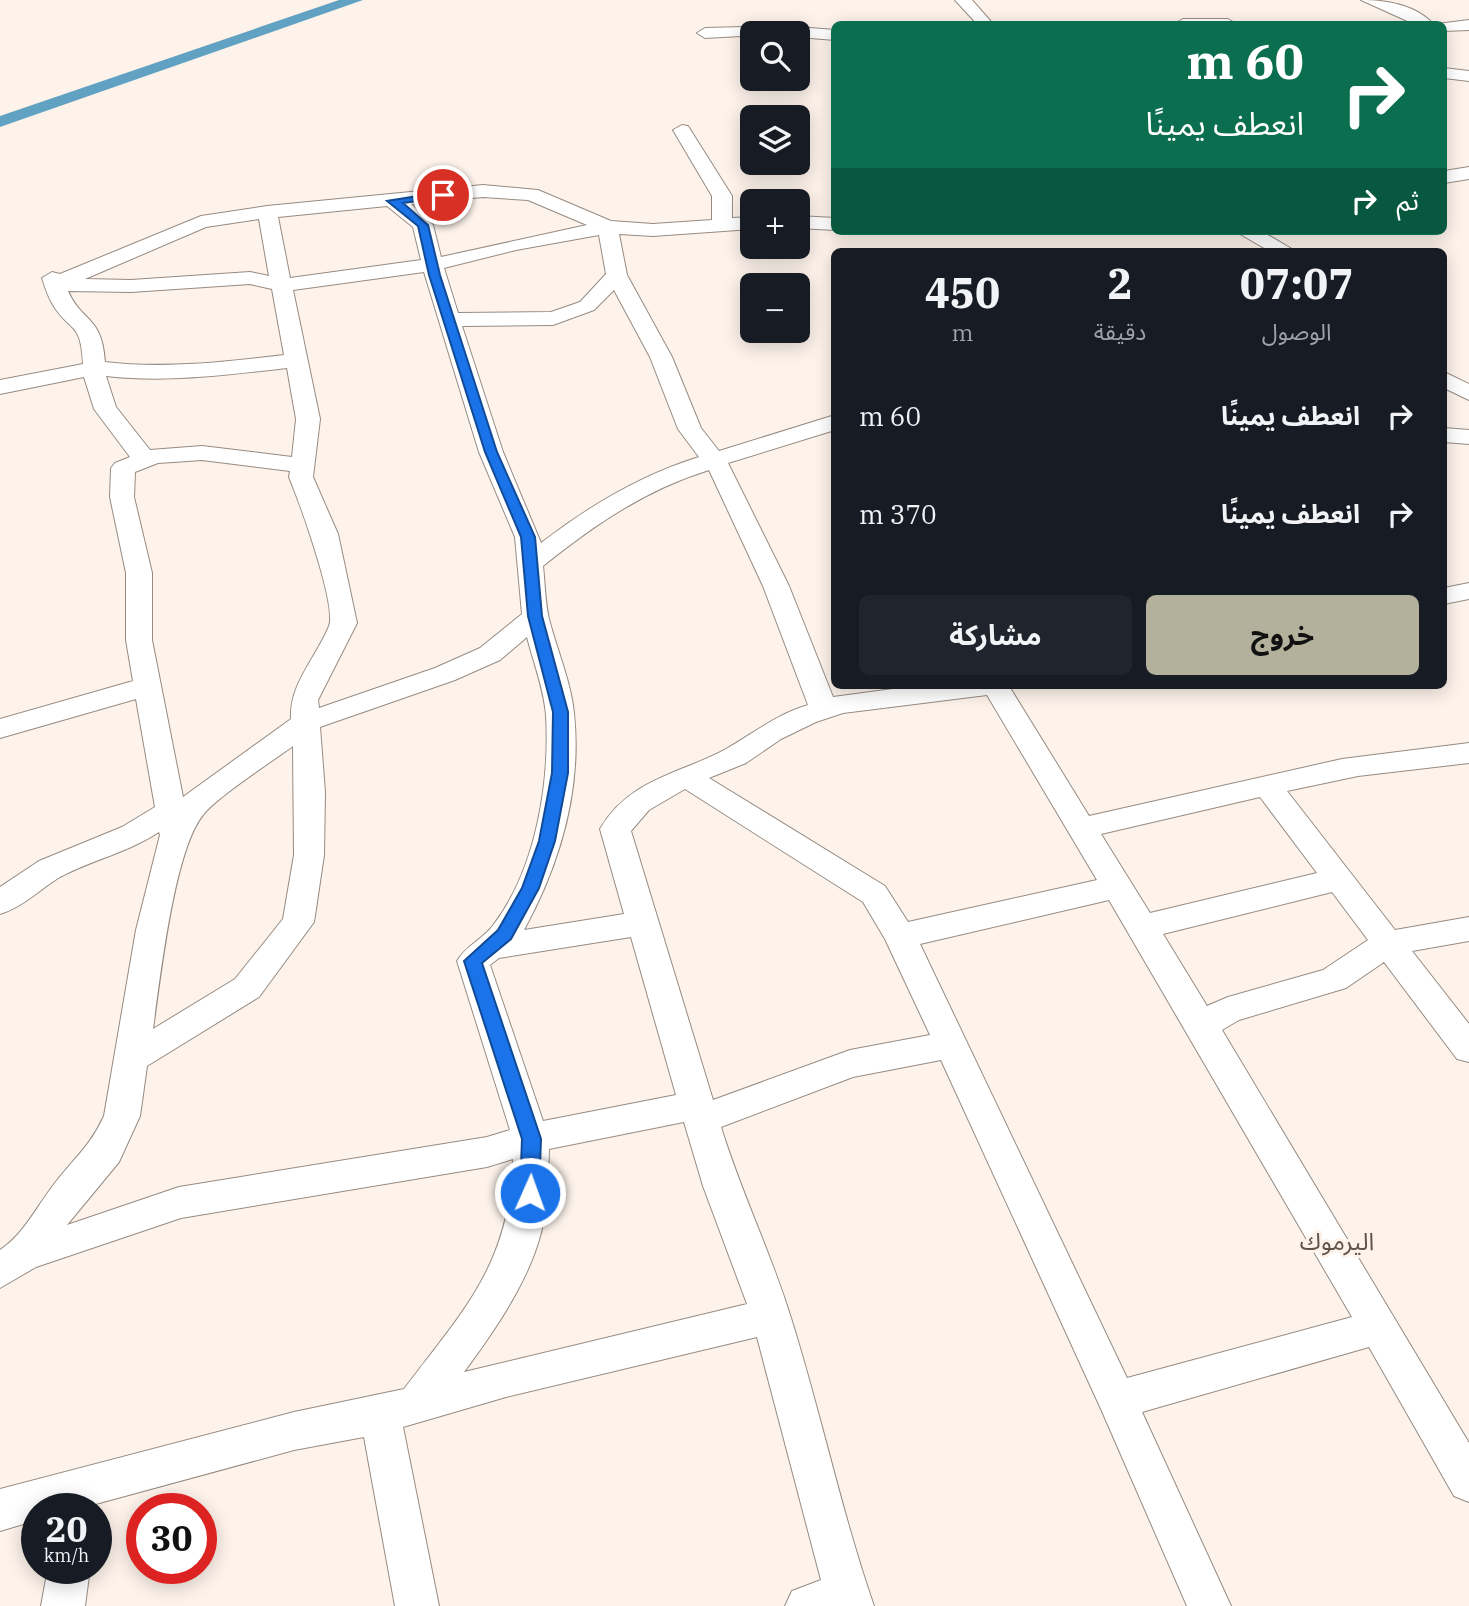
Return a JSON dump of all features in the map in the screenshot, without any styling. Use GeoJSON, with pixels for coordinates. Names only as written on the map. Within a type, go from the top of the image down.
{"type":"FeatureCollection","features":[{"type":"Feature","properties":{"kind":"street"},"geometry":{"type":"LineString","coordinates":[[963,0],[982,21]]}},
{"type":"Feature","properties":{"kind":"street"},"geometry":{"type":"LineString","coordinates":[[1369,0],[1406,13],[1420,21]]}},
{"type":"Feature","properties":{"kind":"street"},"geometry":{"type":"LineString","coordinates":[[1224,5],[1241,21]]}},
{"type":"Feature","properties":{"kind":"street"},"geometry":{"type":"LineString","coordinates":[[1447,26],[1469,24]]}},
{"type":"Feature","properties":{"kind":"street"},"geometry":{"type":"LineString","coordinates":[[705,33],[785,31],[831,35]]}},
{"type":"Feature","properties":{"kind":"street"},"geometry":{"type":"LineString","coordinates":[[682,130],[722,196],[722,225]]}},
{"type":"Feature","properties":{"kind":"street"},"geometry":{"type":"LineString","coordinates":[[1447,177],[1469,173]]}},
{"type":"Feature","properties":{"kind":"street"},"geometry":{"type":"LineString","coordinates":[[53,281],[201,222],[267,212],[483,191],[531,194],[608,227]]}},
{"type":"Feature","properties":{"kind":"street"},"geometry":{"type":"LineString","coordinates":[[392,201],[410,211],[423,225],[432,265],[491,452],[528,537],[535,616],[560,712],[560,773],[547,841],[531,888],[505,934],[472,961],[531,1139],[530,1193],[520,1242],[487,1310],[398,1410],[417,1606]]}},
{"type":"Feature","properties":{"kind":"street"},"geometry":{"type":"LineString","coordinates":[[130,1060],[247,988],[298,922],[309,855],[310,792],[304,700],[344,623],[325,534],[301,477],[308,419],[294,360],[267,212]]}},
{"type":"Feature","properties":{"kind":"street"},"geometry":{"type":"LineString","coordinates":[[810,222],[831,223]]}},
{"type":"Feature","properties":{"kind":"street"},"geometry":{"type":"LineString","coordinates":[[53,281],[131,286],[250,278],[281,285],[432,265],[516,244],[608,227],[653,230],[740,224]]}},
{"type":"Feature","properties":{"kind":"street"},"geometry":{"type":"LineString","coordinates":[[608,227],[617,275],[661,357],[673,393],[690,429],[713,459],[776,586],[824,710]]}},
{"type":"Feature","properties":{"kind":"street"},"geometry":{"type":"LineString","coordinates":[[1253,235],[1281,248]]}},
{"type":"Feature","properties":{"kind":"street"},"geometry":{"type":"LineString","coordinates":[[449,320],[503,317],[553,319],[587,306],[617,275]]}},
{"type":"Feature","properties":{"kind":"street"},"geometry":{"type":"LineString","coordinates":[[53,281],[63,304],[85,324],[93,344],[96,389],[102,407],[133,437],[144,460]]}},
{"type":"Feature","properties":{"kind":"street"},"geometry":{"type":"LineString","coordinates":[[0,387],[94,368],[131,372],[224,369],[294,360]]}},
{"type":"Feature","properties":{"kind":"street"},"geometry":{"type":"LineString","coordinates":[[1447,381],[1469,393]]}},
{"type":"Feature","properties":{"kind":"street"},"geometry":{"type":"LineString","coordinates":[[530,564],[592,515],[680,471],[831,423]]}},
{"type":"Feature","properties":{"kind":"street"},"geometry":{"type":"LineString","coordinates":[[1447,435],[1469,438]]}},
{"type":"Feature","properties":{"kind":"street"},"geometry":{"type":"LineString","coordinates":[[12,1262],[106,1151],[122,1116],[152,930],[179,817],[147,686],[139,640],[139,573],[122,497],[123,468],[155,456],[202,453],[302,465]]}},
{"type":"Feature","properties":{"kind":"street"},"geometry":{"type":"LineString","coordinates":[[0,902],[50,869],[179,817],[306,722],[445,674],[490,654],[535,616]]}},
{"type":"Feature","properties":{"kind":"street"},"geometry":{"type":"LineString","coordinates":[[0,729],[147,686]]}},
{"type":"Feature","properties":{"kind":"street"},"geometry":{"type":"LineString","coordinates":[[807,1606],[849,1600],[771,1316],[721,1186],[615,829],[638,803],[685,776],[736,756],[771,733],[824,710],[841,704],[965,689]]}},
{"type":"Feature","properties":{"kind":"street"},"geometry":{"type":"LineString","coordinates":[[997,689],[1202,1026],[1469,1482]]}},
{"type":"Feature","properties":{"kind":"street"},"geometry":{"type":"LineString","coordinates":[[1082,828],[1404,758],[1433,758],[1469,753]]}},
{"type":"Feature","properties":{"kind":"street"},"geometry":{"type":"LineString","coordinates":[[685,776],[874,894],[900,936],[1117,1400],[1202,1589],[1227,1606]]}},
{"type":"Feature","properties":{"kind":"street"},"geometry":{"type":"LineString","coordinates":[[1269,788],[1469,1049]]}},
{"type":"Feature","properties":{"kind":"street"},"geometry":{"type":"LineString","coordinates":[[1143,927],[1339,879]]}},
{"type":"Feature","properties":{"kind":"street"},"geometry":{"type":"LineString","coordinates":[[900,936],[1118,887]]}},
{"type":"Feature","properties":{"kind":"street"},"geometry":{"type":"LineString","coordinates":[[489,947],[642,923]]}},
{"type":"Feature","properties":{"kind":"street"},"geometry":{"type":"LineString","coordinates":[[1202,1026],[1228,1010],[1334,979],[1388,943],[1469,929]]}},
{"type":"Feature","properties":{"kind":"street"},"geometry":{"type":"LineString","coordinates":[[12,1262],[178,1203],[462,1157],[566,1129],[700,1112],[850,1064],[950,1045]]}},
{"type":"Feature","properties":{"kind":"street"},"geometry":{"type":"LineString","coordinates":[[96,1493],[294,1432],[398,1410],[506,1379],[771,1316]]}},
{"type":"Feature","properties":{"kind":"street"},"geometry":{"type":"LineString","coordinates":[[1117,1400],[1379,1327]]}},
{"type":"Feature","properties":{"kind":"street"},"geometry":{"type":"LineString","coordinates":[[0,1510],[21,1507]]}},
{"type":"Feature","properties":{"kind":"street"},"geometry":{"type":"LineString","coordinates":[[63,1606],[66,1584]]}},
{"type":"Feature","properties":{"kind":"waterway"},"geometry":{"type":"LineString","coordinates":[[0,122],[355,0]]}},
{"type":"Feature","properties":{"kind":"district","name":"اليرموك"},"geometry":{"type":"Point","coordinates":[1337,1241]}},
{"type":"Feature","properties":{"kind":"route"},"geometry":{"type":"LineString","coordinates":[[443,195],[392,201],[410,211],[423,225],[435,275],[491,452],[528,537],[535,616],[560,712],[560,773],[547,841],[531,888],[505,934],[472,961],[496,1041],[531,1139],[530,1193]]}}]}
